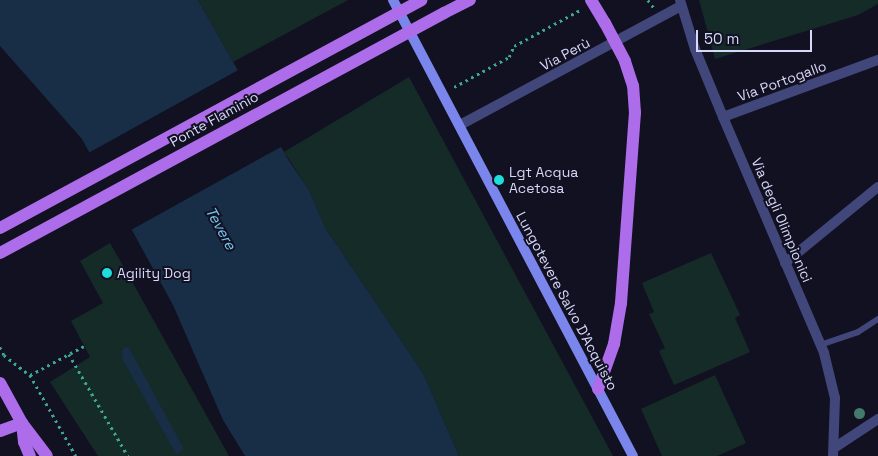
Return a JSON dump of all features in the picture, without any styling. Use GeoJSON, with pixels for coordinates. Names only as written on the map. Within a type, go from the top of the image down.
{"type":"FeatureCollection","features":[{"type":"Feature","properties":{"kind":"main road","name":"Lungotevere Salvo D'Acquisto"},"geometry":{"type":"LineString","coordinates":[[393,0],[633,456]]}},
{"type":"Feature","properties":{"kind":"main road","name":"Ponte Flaminio"},"geometry":{"type":"LineString","coordinates":[[0,228],[421,0]]}},
{"type":"Feature","properties":{"kind":"main road","name":"Ponte Flaminio"},"geometry":{"type":"LineString","coordinates":[[0,253],[470,0]]}},
{"type":"Feature","properties":{"kind":"main road"},"geometry":{"type":"LineString","coordinates":[[593,1],[625,61],[634,86],[635,113],[621,303],[614,344],[598,389]]}},
{"type":"Feature","properties":{"kind":"main road"},"geometry":{"type":"LineString","coordinates":[[0,383],[22,423],[47,456]]}},
{"type":"Feature","properties":{"kind":"main road"},"geometry":{"type":"LineString","coordinates":[[0,431],[22,423]]}},
{"type":"Feature","properties":{"kind":"main road"},"geometry":{"type":"LineString","coordinates":[[22,423],[24,442],[30,456]]}},
{"type":"Feature","properties":{"kind":"street","name":"Via degli Olimpionici"},"geometry":{"type":"LineString","coordinates":[[681,3],[723,118],[820,345],[835,398],[833,452]]}},
{"type":"Feature","properties":{"kind":"street","name":"Via Perù"},"geometry":{"type":"LineString","coordinates":[[460,125],[681,3]]}},
{"type":"Feature","properties":{"kind":"street","name":"Via Portogallo"},"geometry":{"type":"LineString","coordinates":[[723,118],[878,60]]}},
{"type":"Feature","properties":{"kind":"street"},"geometry":{"type":"LineString","coordinates":[[785,263],[877,186]]}},
{"type":"Feature","properties":{"kind":"street"},"geometry":{"type":"LineString","coordinates":[[833,452],[878,419]]}},
{"type":"Feature","properties":{"kind":"lane"},"geometry":{"type":"LineString","coordinates":[[820,345],[858,332],[878,319]]}},
{"type":"Feature","properties":{"kind":"path"},"geometry":{"type":"LineString","coordinates":[[443,92],[509,57],[514,46],[593,1]]}},
{"type":"Feature","properties":{"kind":"path"},"geometry":{"type":"LineString","coordinates":[[30,375],[84,346]]}},
{"type":"Feature","properties":{"kind":"path"},"geometry":{"type":"LineString","coordinates":[[0,347],[4,355],[30,375],[76,456]]}},
{"type":"Feature","properties":{"kind":"path"},"geometry":{"type":"LineString","coordinates":[[69,354],[128,456]]}},
{"type":"Feature","properties":{"kind":"green space"},"geometry":{"type":"Polygon","coordinates":[[[198,0],[348,0],[233,62],[198,0]]]}},
{"type":"Feature","properties":{"kind":"green space"},"geometry":{"type":"Polygon","coordinates":[[[699,0],[878,0],[878,4],[858,15],[715,59],[699,0]]]}},
{"type":"Feature","properties":{"kind":"green space"},"geometry":{"type":"Polygon","coordinates":[[[409,77],[613,456],[459,456],[423,373],[326,229],[308,188],[284,152],[409,77]]]}},
{"type":"Feature","properties":{"kind":"green space"},"geometry":{"type":"Polygon","coordinates":[[[110,243],[229,456],[98,456],[50,382],[90,357],[71,321],[103,303],[80,261],[110,243]]]}},
{"type":"Feature","properties":{"kind":"green space"},"geometry":{"type":"Polygon","coordinates":[[[711,253],[740,315],[735,318],[750,352],[674,385],[659,351],[665,348],[649,314],[654,312],[642,283],[711,253]]]}},
{"type":"Feature","properties":{"kind":"green space"},"geometry":{"type":"Polygon","coordinates":[[[715,375],[746,443],[717,456],[662,456],[641,409],[715,375]]]}},
{"type":"Feature","properties":{"kind":"water","name":"Tevere"},"geometry":{"type":"Polygon","coordinates":[[[0,0],[198,0],[289,161],[308,188],[326,229],[423,373],[459,456],[245,456],[223,420],[173,305],[82,139],[0,46],[0,0]]]}},
{"type":"Feature","properties":{"kind":"water"},"geometry":{"type":"Polygon","coordinates":[[[125,347],[129,348],[184,449],[176,454],[123,360],[122,351],[125,347]]]}},
{"type":"Feature","properties":{"kind":"pier"},"geometry":{"type":"Polygon","coordinates":[[[240,69],[283,146],[130,231],[87,154],[240,69]]]}},
{"type":"Feature","properties":{"kind":"place","name":"Lgt Acqua Acetosa"},"geometry":{"type":"Point","coordinates":[499,180]}},
{"type":"Feature","properties":{"kind":"place","name":"Agility Dog"},"geometry":{"type":"Point","coordinates":[107,273]}}]}
